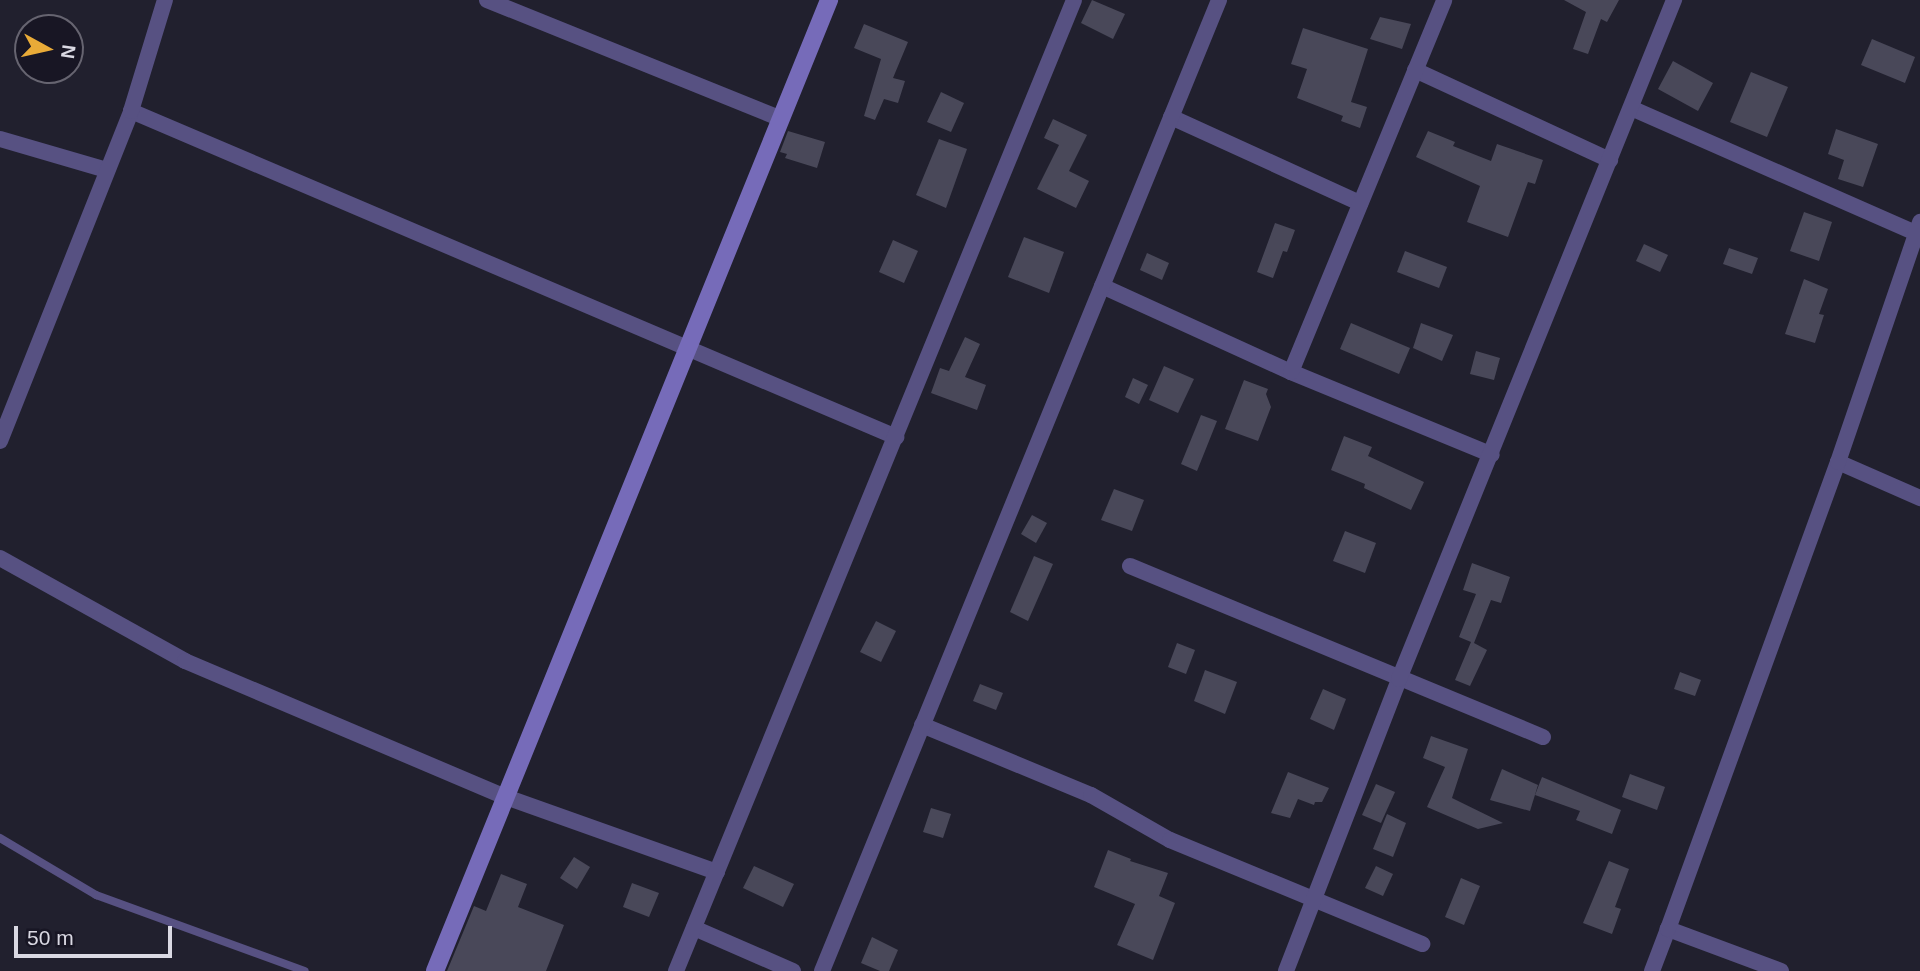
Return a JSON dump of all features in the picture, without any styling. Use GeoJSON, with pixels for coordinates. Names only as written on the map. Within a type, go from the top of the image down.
{"type":"FeatureCollection","features":[{"type":"Feature","properties":{"kind":"street"},"geometry":{"type":"LineString","coordinates":[[0,441],[131,111],[165,0]]}},
{"type":"Feature","properties":{"kind":"street"},"geometry":{"type":"LineString","coordinates":[[487,0],[781,119]]}},
{"type":"Feature","properties":{"kind":"street"},"geometry":{"type":"LineString","coordinates":[[435,971],[829,0]]}},
{"type":"Feature","properties":{"kind":"street"},"geometry":{"type":"LineString","coordinates":[[676,971],[1074,0]]}},
{"type":"Feature","properties":{"kind":"street"},"geometry":{"type":"LineString","coordinates":[[822,971],[1219,0]]}},
{"type":"Feature","properties":{"kind":"street"},"geometry":{"type":"LineString","coordinates":[[1291,372],[1444,0]]}},
{"type":"Feature","properties":{"kind":"street"},"geometry":{"type":"LineString","coordinates":[[1286,971],[1399,679],[1492,455],[1674,0]]}},
{"type":"Feature","properties":{"kind":"street"},"geometry":{"type":"LineString","coordinates":[[1415,71],[1610,160]]}},
{"type":"Feature","properties":{"kind":"street"},"geometry":{"type":"LineString","coordinates":[[1631,108],[1919,230],[1838,462],[1652,971]]}},
{"type":"Feature","properties":{"kind":"street"},"geometry":{"type":"LineString","coordinates":[[131,111],[896,438]]}},
{"type":"Feature","properties":{"kind":"street"},"geometry":{"type":"LineString","coordinates":[[1171,117],[1360,203]]}},
{"type":"Feature","properties":{"kind":"street"},"geometry":{"type":"LineString","coordinates":[[0,139],[107,170]]}},
{"type":"Feature","properties":{"kind":"street"},"geometry":{"type":"LineString","coordinates":[[1102,286],[1291,372],[1492,455]]}},
{"type":"Feature","properties":{"kind":"street"},"geometry":{"type":"LineString","coordinates":[[1838,462],[1920,498]]}},
{"type":"Feature","properties":{"kind":"street"},"geometry":{"type":"LineString","coordinates":[[0,558],[185,661],[506,797],[717,872]]}},
{"type":"Feature","properties":{"kind":"street"},"geometry":{"type":"LineString","coordinates":[[1130,566],[1543,737]]}},
{"type":"Feature","properties":{"kind":"street"},"geometry":{"type":"LineString","coordinates":[[922,725],[1091,796],[1170,840],[1422,944]]}},
{"type":"Feature","properties":{"kind":"street"},"geometry":{"type":"LineString","coordinates":[[694,928],[793,971]]}},
{"type":"Feature","properties":{"kind":"street"},"geometry":{"type":"LineString","coordinates":[[1668,929],[1782,971]]}},
{"type":"Feature","properties":{"kind":"lane"},"geometry":{"type":"LineString","coordinates":[[0,838],[96,895],[305,971]]}},
{"type":"Feature","properties":{"kind":"building"},"geometry":{"type":"Polygon","coordinates":[[[1092,0],[1125,14],[1113,39],[1081,23],[1092,0]]]}},
{"type":"Feature","properties":{"kind":"building"},"geometry":{"type":"Polygon","coordinates":[[[1564,0],[1619,0],[1607,22],[1601,19],[1588,54],[1573,49],[1586,12],[1564,0]]]}},
{"type":"Feature","properties":{"kind":"building"},"geometry":{"type":"Polygon","coordinates":[[[1380,17],[1411,24],[1402,49],[1370,39],[1380,17]]]}},
{"type":"Feature","properties":{"kind":"building"},"geometry":{"type":"Polygon","coordinates":[[[864,24],[908,42],[893,78],[905,81],[898,103],[884,99],[875,120],[864,116],[881,59],[854,48],[864,24]]]}},
{"type":"Feature","properties":{"kind":"building"},"geometry":{"type":"Polygon","coordinates":[[[1303,28],[1368,49],[1351,102],[1367,107],[1360,128],[1341,121],[1343,116],[1297,98],[1307,69],[1291,64],[1303,28]]]}},
{"type":"Feature","properties":{"kind":"building"},"geometry":{"type":"Polygon","coordinates":[[[1872,39],[1915,57],[1905,83],[1861,65],[1872,39]]]}},
{"type":"Feature","properties":{"kind":"building"},"geometry":{"type":"Polygon","coordinates":[[[1673,61],[1713,83],[1698,111],[1658,89],[1673,61]]]}},
{"type":"Feature","properties":{"kind":"building"},"geometry":{"type":"Polygon","coordinates":[[[1751,72],[1788,87],[1767,137],[1730,122],[1751,72]]]}},
{"type":"Feature","properties":{"kind":"building"},"geometry":{"type":"Polygon","coordinates":[[[941,92],[964,103],[951,132],[927,122],[941,92]]]}},
{"type":"Feature","properties":{"kind":"building"},"geometry":{"type":"Polygon","coordinates":[[[1053,119],[1087,135],[1069,171],[1089,181],[1076,208],[1037,189],[1059,145],[1044,138],[1053,119]]]}},
{"type":"Feature","properties":{"kind":"building"},"geometry":{"type":"Polygon","coordinates":[[[1836,129],[1878,144],[1863,187],[1838,179],[1844,160],[1828,154],[1836,129]]]}},
{"type":"Feature","properties":{"kind":"building"},"geometry":{"type":"Polygon","coordinates":[[[788,131],[825,142],[817,168],[785,158],[787,154],[780,152],[788,131]]]}},
{"type":"Feature","properties":{"kind":"building"},"geometry":{"type":"Polygon","coordinates":[[[1428,131],[1455,142],[1453,146],[1491,161],[1497,144],[1543,160],[1535,184],[1528,182],[1508,237],[1467,222],[1480,186],[1416,157],[1428,131]]]}},
{"type":"Feature","properties":{"kind":"building"},"geometry":{"type":"Polygon","coordinates":[[[939,139],[967,149],[946,208],[916,195],[939,139]]]}},
{"type":"Feature","properties":{"kind":"building"},"geometry":{"type":"Polygon","coordinates":[[[1804,212],[1832,222],[1819,261],[1790,251],[1804,212]]]}},
{"type":"Feature","properties":{"kind":"building"},"geometry":{"type":"Polygon","coordinates":[[[1275,223],[1295,230],[1287,252],[1283,251],[1273,278],[1257,272],[1275,223]]]}},
{"type":"Feature","properties":{"kind":"building"},"geometry":{"type":"Polygon","coordinates":[[[1024,237],[1064,252],[1049,293],[1008,277],[1024,237]]]}},
{"type":"Feature","properties":{"kind":"building"},"geometry":{"type":"Polygon","coordinates":[[[893,240],[918,251],[904,283],[879,272],[893,240]]]}},
{"type":"Feature","properties":{"kind":"building"},"geometry":{"type":"Polygon","coordinates":[[[1644,244],[1668,255],[1660,272],[1636,261],[1644,244]]]}},
{"type":"Feature","properties":{"kind":"building"},"geometry":{"type":"Polygon","coordinates":[[[1729,248],[1758,258],[1752,274],[1723,264],[1729,248]]]}},
{"type":"Feature","properties":{"kind":"building"},"geometry":{"type":"Polygon","coordinates":[[[1405,251],[1447,267],[1439,288],[1397,272],[1405,251]]]}},
{"type":"Feature","properties":{"kind":"building"},"geometry":{"type":"Polygon","coordinates":[[[1147,253],[1169,263],[1162,280],[1140,270],[1147,253]]]}},
{"type":"Feature","properties":{"kind":"building"},"geometry":{"type":"Polygon","coordinates":[[[1804,279],[1828,289],[1819,314],[1824,315],[1815,343],[1785,334],[1804,279]]]}},
{"type":"Feature","properties":{"kind":"building"},"geometry":{"type":"Polygon","coordinates":[[[1351,323],[1410,348],[1399,374],[1340,349],[1351,323]]]}},
{"type":"Feature","properties":{"kind":"building"},"geometry":{"type":"Polygon","coordinates":[[[1421,323],[1453,335],[1442,361],[1413,348],[1421,323]]]}},
{"type":"Feature","properties":{"kind":"building"},"geometry":{"type":"Polygon","coordinates":[[[965,337],[980,344],[965,377],[986,385],[977,410],[931,393],[940,368],[949,371],[965,337]]]}},
{"type":"Feature","properties":{"kind":"building"},"geometry":{"type":"Polygon","coordinates":[[[1476,351],[1500,358],[1494,380],[1470,374],[1476,351]]]}},
{"type":"Feature","properties":{"kind":"building"},"geometry":{"type":"Polygon","coordinates":[[[1164,366],[1194,379],[1178,413],[1149,400],[1164,366]]]}},
{"type":"Feature","properties":{"kind":"building"},"geometry":{"type":"Polygon","coordinates":[[[1133,378],[1148,385],[1139,404],[1125,397],[1133,378]]]}},
{"type":"Feature","properties":{"kind":"building"},"geometry":{"type":"Polygon","coordinates":[[[1244,380],[1268,389],[1266,394],[1271,407],[1258,441],[1225,429],[1244,380]]]}},
{"type":"Feature","properties":{"kind":"building"},"geometry":{"type":"Polygon","coordinates":[[[1201,415],[1217,421],[1197,471],[1181,464],[1201,415]]]}},
{"type":"Feature","properties":{"kind":"building"},"geometry":{"type":"Polygon","coordinates":[[[1344,436],[1372,447],[1368,456],[1424,482],[1411,510],[1364,488],[1365,484],[1331,470],[1344,436]]]}},
{"type":"Feature","properties":{"kind":"building"},"geometry":{"type":"Polygon","coordinates":[[[1114,489],[1144,500],[1132,531],[1101,520],[1114,489]]]}},
{"type":"Feature","properties":{"kind":"building"},"geometry":{"type":"Polygon","coordinates":[[[1032,515],[1047,523],[1036,543],[1021,534],[1032,515]]]}},
{"type":"Feature","properties":{"kind":"building"},"geometry":{"type":"Polygon","coordinates":[[[1345,531],[1376,543],[1365,573],[1333,561],[1345,531]]]}},
{"type":"Feature","properties":{"kind":"building"},"geometry":{"type":"Polygon","coordinates":[[[1034,556],[1053,564],[1028,621],[1010,612],[1034,556]]]}},
{"type":"Feature","properties":{"kind":"building"},"geometry":{"type":"Polygon","coordinates":[[[1472,563],[1510,577],[1501,603],[1491,600],[1474,643],[1487,650],[1470,686],[1455,680],[1471,642],[1459,637],[1476,594],[1463,590],[1472,563]]]}},
{"type":"Feature","properties":{"kind":"building"},"geometry":{"type":"Polygon","coordinates":[[[876,621],[896,631],[881,662],[860,652],[876,621]]]}},
{"type":"Feature","properties":{"kind":"building"},"geometry":{"type":"Polygon","coordinates":[[[1177,643],[1195,650],[1186,674],[1168,667],[1177,643]]]}},
{"type":"Feature","properties":{"kind":"building"},"geometry":{"type":"Polygon","coordinates":[[[1205,670],[1237,682],[1225,714],[1194,701],[1205,670]]]}},
{"type":"Feature","properties":{"kind":"building"},"geometry":{"type":"Polygon","coordinates":[[[1680,672],[1701,680],[1695,696],[1674,689],[1680,672]]]}},
{"type":"Feature","properties":{"kind":"building"},"geometry":{"type":"Polygon","coordinates":[[[980,684],[1003,693],[996,710],[973,701],[980,684]]]}},
{"type":"Feature","properties":{"kind":"building"},"geometry":{"type":"Polygon","coordinates":[[[1323,689],[1346,699],[1334,730],[1310,719],[1323,689]]]}},
{"type":"Feature","properties":{"kind":"building"},"geometry":{"type":"Polygon","coordinates":[[[1431,736],[1468,749],[1452,798],[1503,823],[1478,829],[1427,807],[1445,767],[1423,758],[1431,736]]]}},
{"type":"Feature","properties":{"kind":"building"},"geometry":{"type":"Polygon","coordinates":[[[1502,769],[1538,785],[1530,811],[1490,800],[1502,769]]]}},
{"type":"Feature","properties":{"kind":"building"},"geometry":{"type":"Polygon","coordinates":[[[1288,772],[1329,788],[1322,802],[1315,802],[1314,805],[1298,799],[1290,818],[1271,813],[1288,772]]]}},
{"type":"Feature","properties":{"kind":"building"},"geometry":{"type":"Polygon","coordinates":[[[1630,774],[1665,787],[1657,810],[1622,797],[1630,774]]]}},
{"type":"Feature","properties":{"kind":"building"},"geometry":{"type":"Polygon","coordinates":[[[1542,777],[1621,810],[1612,834],[1576,820],[1580,811],[1535,795],[1542,777]]]}},
{"type":"Feature","properties":{"kind":"building"},"geometry":{"type":"Polygon","coordinates":[[[1376,784],[1395,792],[1381,823],[1362,815],[1376,784]]]}},
{"type":"Feature","properties":{"kind":"building"},"geometry":{"type":"Polygon","coordinates":[[[931,808],[951,814],[943,838],[923,832],[931,808]]]}},
{"type":"Feature","properties":{"kind":"building"},"geometry":{"type":"Polygon","coordinates":[[[1387,814],[1406,823],[1393,857],[1373,849],[1387,814]]]}},
{"type":"Feature","properties":{"kind":"building"},"geometry":{"type":"Polygon","coordinates":[[[1108,850],[1131,859],[1130,861],[1168,873],[1159,896],[1175,903],[1153,960],[1117,945],[1135,904],[1094,887],[1108,850]]]}},
{"type":"Feature","properties":{"kind":"building"},"geometry":{"type":"Polygon","coordinates":[[[574,857],[590,867],[577,889],[560,878],[574,857]]]}},
{"type":"Feature","properties":{"kind":"building"},"geometry":{"type":"Polygon","coordinates":[[[1609,861],[1629,869],[1615,907],[1621,909],[1612,934],[1583,923],[1609,861]]]}},
{"type":"Feature","properties":{"kind":"building"},"geometry":{"type":"Polygon","coordinates":[[[754,866],[794,884],[783,907],[743,888],[754,866]]]}},
{"type":"Feature","properties":{"kind":"building"},"geometry":{"type":"Polygon","coordinates":[[[1376,866],[1393,874],[1383,896],[1365,888],[1376,866]]]}},
{"type":"Feature","properties":{"kind":"building"},"geometry":{"type":"Polygon","coordinates":[[[501,874],[527,884],[518,907],[564,925],[546,971],[447,971],[474,906],[486,911],[501,874]]]}},
{"type":"Feature","properties":{"kind":"building"},"geometry":{"type":"Polygon","coordinates":[[[1461,878],[1480,886],[1464,925],[1445,917],[1461,878]]]}},
{"type":"Feature","properties":{"kind":"building"},"geometry":{"type":"Polygon","coordinates":[[[632,883],[659,893],[649,917],[623,907],[632,883]]]}},
{"type":"Feature","properties":{"kind":"building"},"geometry":{"type":"Polygon","coordinates":[[[872,937],[898,950],[889,971],[880,971],[861,963],[872,937]]]}}]}
